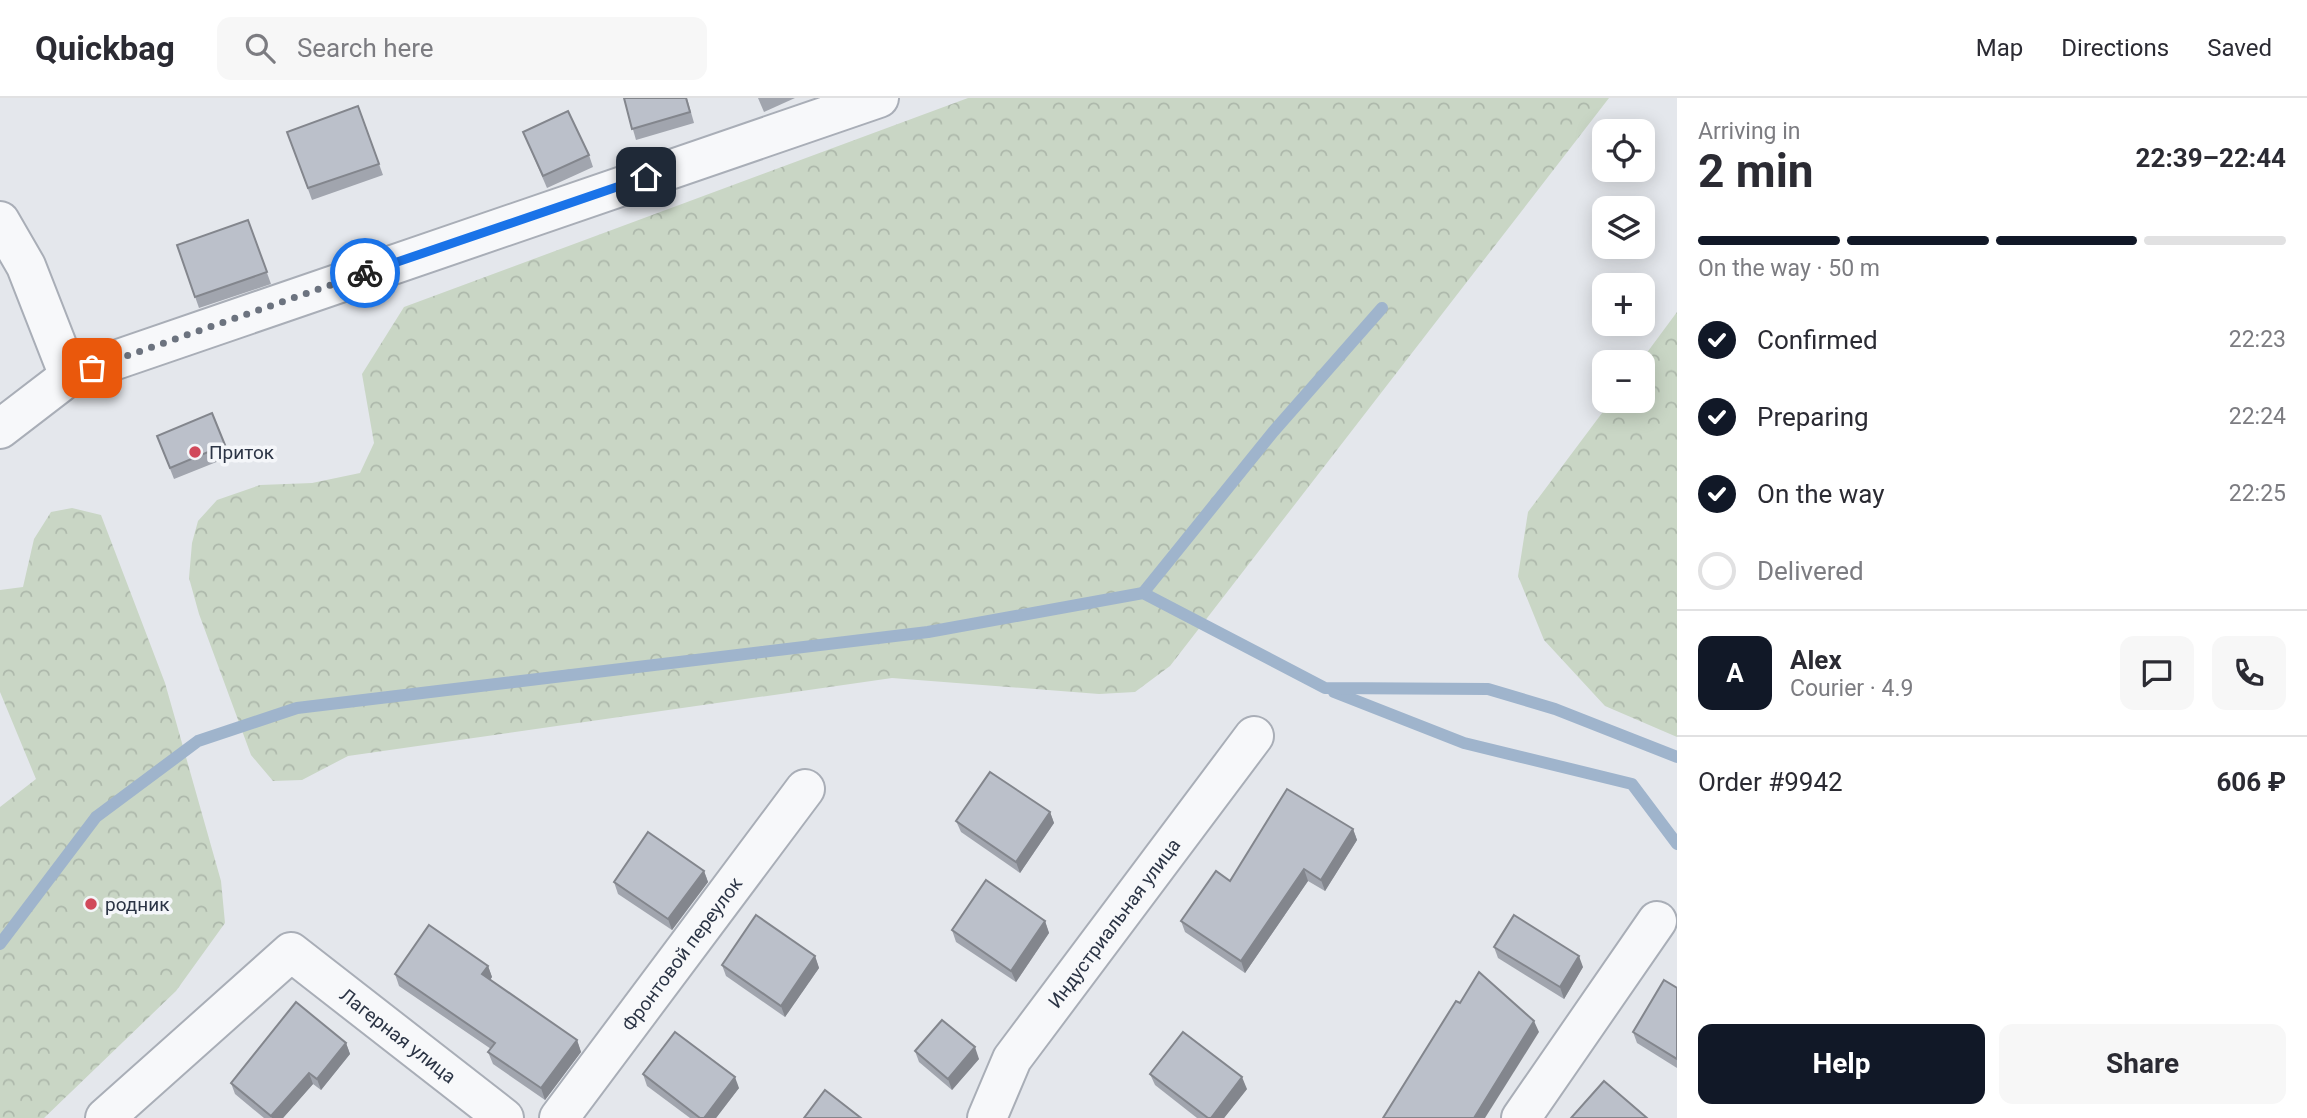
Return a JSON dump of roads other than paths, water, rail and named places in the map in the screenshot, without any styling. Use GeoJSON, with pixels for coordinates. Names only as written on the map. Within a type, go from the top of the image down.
{"type":"FeatureCollection","features":[{"type":"Feature","properties":{"kind":"street"},"geometry":{"type":"LineString","coordinates":[[0,429],[69,376],[878,98]]}},
{"type":"Feature","properties":{"kind":"street"},"geometry":{"type":"LineString","coordinates":[[0,221],[26,266],[69,376]]}},
{"type":"Feature","properties":{"kind":"street","name":"Индустриальная улица"},"geometry":{"type":"LineString","coordinates":[[987,1118],[1012,1059],[1254,736]]}},
{"type":"Feature","properties":{"kind":"street","name":"Фронтовой переулок"},"geometry":{"type":"LineString","coordinates":[[559,1118],[805,789]]}},
{"type":"Feature","properties":{"kind":"street"},"geometry":{"type":"LineString","coordinates":[[1521,1118],[1657,921]]}},
{"type":"Feature","properties":{"kind":"street","name":"Лагерная улица"},"geometry":{"type":"LineString","coordinates":[[105,1118],[291,953],[504,1118]]}},
{"type":"Feature","properties":{"kind":"waterway"},"geometry":{"type":"LineString","coordinates":[[1143,593],[1273,432],[1382,308]]}},
{"type":"Feature","properties":{"kind":"waterway"},"geometry":{"type":"LineString","coordinates":[[0,944],[96,817],[198,741],[297,708],[928,632],[1143,593],[1325,688],[1488,689],[1555,709],[1677,757]]}},
{"type":"Feature","properties":{"kind":"waterway"},"geometry":{"type":"LineString","coordinates":[[1334,692],[1464,743],[1632,784],[1677,844]]}},
{"type":"Feature","properties":{"kind":"place","name":"Приток"},"geometry":{"type":"Point","coordinates":[195,452]}},
{"type":"Feature","properties":{"kind":"place","name":"родник"},"geometry":{"type":"Point","coordinates":[91,904]}}]}
